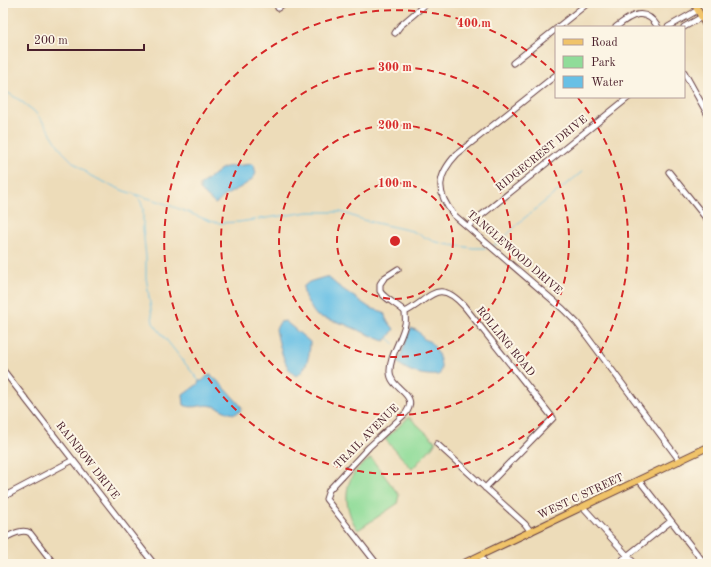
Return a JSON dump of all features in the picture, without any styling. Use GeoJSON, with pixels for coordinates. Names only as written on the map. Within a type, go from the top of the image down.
{"type":"FeatureCollection","features":[{"type":"Feature","properties":{"kind":"main road"},"geometry":{"type":"LineString","coordinates":[[697,6],[708,29]]}},
{"type":"Feature","properties":{"kind":"main road","name":"WEST C STREET"},"geometry":{"type":"LineString","coordinates":[[462,564],[708,447]]}},
{"type":"Feature","properties":{"kind":"street"},"geometry":{"type":"LineString","coordinates":[[278,8],[284,3]]}},
{"type":"Feature","properties":{"kind":"street"},"geometry":{"type":"LineString","coordinates":[[395,34],[400,26],[427,3]]}},
{"type":"Feature","properties":{"kind":"street"},"geometry":{"type":"LineString","coordinates":[[559,26],[588,3]]}},
{"type":"Feature","properties":{"kind":"street"},"geometry":{"type":"LineString","coordinates":[[669,26],[697,6]]}},
{"type":"Feature","properties":{"kind":"street"},"geometry":{"type":"LineString","coordinates":[[617,26],[629,17],[636,14],[649,17],[657,26]]}},
{"type":"Feature","properties":{"kind":"street"},"geometry":{"type":"LineString","coordinates":[[685,26],[702,17]]}},
{"type":"Feature","properties":{"kind":"street"},"geometry":{"type":"LineString","coordinates":[[513,63],[555,30]]}},
{"type":"Feature","properties":{"kind":"street"},"geometry":{"type":"LineString","coordinates":[[685,74],[708,115]]}},
{"type":"Feature","properties":{"kind":"street","name":"TANGLEWOOD DRIVE"},"geometry":{"type":"LineString","coordinates":[[555,76],[457,154],[450,162],[444,173],[440,187],[443,198],[454,215],[572,318],[680,461]]}},
{"type":"Feature","properties":{"kind":"street","name":"RIDGECREST DRIVE"},"geometry":{"type":"LineString","coordinates":[[468,226],[628,98]]}},
{"type":"Feature","properties":{"kind":"street"},"geometry":{"type":"LineString","coordinates":[[669,172],[705,217],[708,214]]}},
{"type":"Feature","properties":{"kind":"street"},"geometry":{"type":"LineString","coordinates":[[398,269],[384,278],[380,284],[380,290],[383,295],[401,307],[405,312]]}},
{"type":"Feature","properties":{"kind":"street","name":"ROLLING ROAD"},"geometry":{"type":"LineString","coordinates":[[405,312],[416,307],[432,294],[439,291],[450,294],[464,306],[553,418],[485,488]]}},
{"type":"Feature","properties":{"kind":"street","name":"TRAIL AVENUE"},"geometry":{"type":"LineString","coordinates":[[377,564],[326,499],[327,493],[334,484],[369,447],[406,413],[410,407],[410,401],[392,379],[390,373],[390,364],[406,323],[405,312]]}},
{"type":"Feature","properties":{"kind":"street","name":"RAINBOW DRIVE"},"geometry":{"type":"LineString","coordinates":[[3,370],[154,564]]}},
{"type":"Feature","properties":{"kind":"street"},"geometry":{"type":"LineString","coordinates":[[437,444],[525,524],[531,532]]}},
{"type":"Feature","properties":{"kind":"street"},"geometry":{"type":"LineString","coordinates":[[3,497],[73,460]]}},
{"type":"Feature","properties":{"kind":"street"},"geometry":{"type":"LineString","coordinates":[[639,480],[705,564]]}},
{"type":"Feature","properties":{"kind":"street"},"geometry":{"type":"LineString","coordinates":[[583,507],[635,564]]}},
{"type":"Feature","properties":{"kind":"street"},"geometry":{"type":"LineString","coordinates":[[617,564],[671,521]]}},
{"type":"Feature","properties":{"kind":"street"},"geometry":{"type":"LineString","coordinates":[[3,539],[26,530],[54,564]]}},
{"type":"Feature","properties":{"kind":"street"},"geometry":{"type":"LineString","coordinates":[[480,556],[486,564]]}},
{"type":"Feature","properties":{"kind":"green space"},"geometry":{"type":"Polygon","coordinates":[[[409,417],[435,441],[435,444],[412,469],[385,439],[409,417]]]}},
{"type":"Feature","properties":{"kind":"green space"},"geometry":{"type":"Polygon","coordinates":[[[371,458],[399,495],[397,504],[358,530],[351,517],[347,503],[348,489],[355,472],[371,458]]]}},
{"type":"Feature","properties":{"kind":"water"},"geometry":{"type":"Polygon","coordinates":[[[252,164],[256,173],[254,177],[215,204],[200,190],[200,185],[221,169],[252,164]]]}},
{"type":"Feature","properties":{"kind":"water"},"geometry":{"type":"Polygon","coordinates":[[[328,277],[370,308],[384,312],[386,319],[394,329],[388,338],[384,341],[344,324],[317,316],[305,297],[303,287],[309,282],[328,277]]]}},
{"type":"Feature","properties":{"kind":"water"},"geometry":{"type":"Polygon","coordinates":[[[285,321],[310,342],[306,366],[297,376],[289,369],[280,348],[276,329],[280,322],[285,321]]]}},
{"type":"Feature","properties":{"kind":"water"},"geometry":{"type":"Polygon","coordinates":[[[411,328],[418,331],[424,339],[433,345],[441,363],[441,372],[439,375],[417,373],[398,363],[411,328]]]}},
{"type":"Feature","properties":{"kind":"water"},"geometry":{"type":"Polygon","coordinates":[[[211,375],[241,406],[242,409],[239,412],[232,413],[209,405],[191,407],[184,405],[183,395],[198,384],[199,381],[202,381],[207,376],[211,375]]]}},
{"type":"Feature","properties":{"kind":"waterway"},"geometry":{"type":"LineString","coordinates":[[3,90],[34,111],[46,126],[62,151],[74,163],[91,176],[124,191],[161,202],[210,221],[219,223],[239,222],[308,212],[341,212],[363,220],[412,231],[433,241],[444,244],[473,248],[488,248]]}},
{"type":"Feature","properties":{"kind":"waterway"},"geometry":{"type":"LineString","coordinates":[[493,246],[501,241],[522,220],[583,171]]}},
{"type":"Feature","properties":{"kind":"waterway"},"geometry":{"type":"LineString","coordinates":[[136,195],[141,202],[143,209],[146,277],[153,323],[199,381]]}},
{"type":"Feature","properties":{"kind":"waterway"},"geometry":{"type":"LineString","coordinates":[[388,338],[395,344]]}}]}
